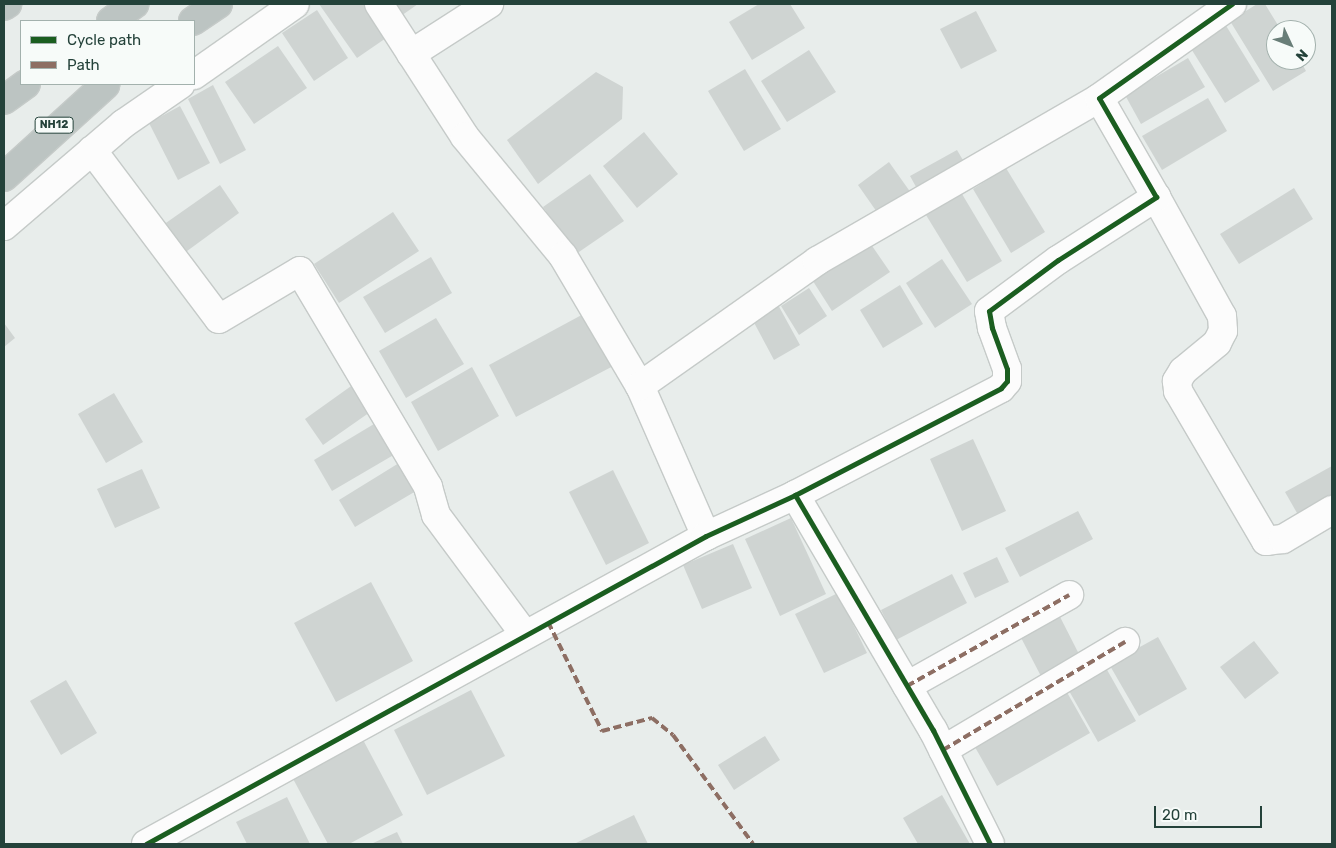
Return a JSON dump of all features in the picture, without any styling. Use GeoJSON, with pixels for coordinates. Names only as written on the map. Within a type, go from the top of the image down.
{"type":"FeatureCollection","features":[{"type":"Feature","properties":{"kind":"highway"},"geometry":{"type":"LineString","coordinates":[[112,20],[134,4]]}},
{"type":"Feature","properties":{"kind":"highway"},"geometry":{"type":"LineString","coordinates":[[194,20],[218,4]]}},
{"type":"Feature","properties":{"kind":"highway"},"geometry":{"type":"LineString","coordinates":[[4,100],[25,85]]}},
{"type":"Feature","properties":{"kind":"highway"},"geometry":{"type":"LineString","coordinates":[[4,177],[105,85]]}},
{"type":"Feature","properties":{"kind":"highway","name":"NH12"},"geometry":{"type":"LineString","coordinates":[[4,165],[105,85]]}},
{"type":"Feature","properties":{"kind":"street"},"geometry":{"type":"LineString","coordinates":[[195,74],[295,4]]}},
{"type":"Feature","properties":{"kind":"street"},"geometry":{"type":"LineString","coordinates":[[380,4],[465,136],[563,256],[640,386],[706,536]]}},
{"type":"Feature","properties":{"kind":"street"},"geometry":{"type":"LineString","coordinates":[[411,54],[489,4]]}},
{"type":"Feature","properties":{"kind":"street"},"geometry":{"type":"LineString","coordinates":[[640,386],[817,261],[1099,98],[1232,4]]}},
{"type":"Feature","properties":{"kind":"street"},"geometry":{"type":"LineString","coordinates":[[4,226],[92,150],[180,85]]}},
{"type":"Feature","properties":{"kind":"street"},"geometry":{"type":"LineString","coordinates":[[1099,98],[1222,316],[1223,331],[1217,344],[1183,371],[1177,381],[1178,391],[1266,541],[1283,538],[1332,510]]}},
{"type":"Feature","properties":{"kind":"street"},"geometry":{"type":"LineString","coordinates":[[92,150],[219,319],[300,271],[428,487],[436,515],[525,635]]}},
{"type":"Feature","properties":{"kind":"street"},"geometry":{"type":"LineString","coordinates":[[153,843],[706,536],[795,495],[1002,388],[1007,382],[1007,369],[992,328],[990,311],[1058,260],[1156,197]]}},
{"type":"Feature","properties":{"kind":"street"},"geometry":{"type":"LineString","coordinates":[[795,495],[943,750],[990,844]]}},
{"type":"Feature","properties":{"kind":"street"},"geometry":{"type":"LineString","coordinates":[[907,686],[1070,595]]}},
{"type":"Feature","properties":{"kind":"street"},"geometry":{"type":"LineString","coordinates":[[943,750],[1125,642]]}},
{"type":"Feature","properties":{"kind":"building"},"geometry":{"type":"Polygon","coordinates":[[[319,4],[367,4],[389,36],[357,58],[319,4]]]}},
{"type":"Feature","properties":{"kind":"building"},"geometry":{"type":"Polygon","coordinates":[[[388,4],[418,4],[398,18],[388,4]]]}},
{"type":"Feature","properties":{"kind":"building"},"geometry":{"type":"Polygon","coordinates":[[[759,4],[790,4],[805,28],[752,60],[729,22],[759,4]]]}},
{"type":"Feature","properties":{"kind":"building"},"geometry":{"type":"Polygon","coordinates":[[[1257,4],[1265,4],[1275,20],[1266,20],[1266,70],[1306,71],[1273,91],[1230,21],[1257,4]]]}},
{"type":"Feature","properties":{"kind":"building"},"geometry":{"type":"Polygon","coordinates":[[[317,10],[348,58],[314,81],[282,33],[317,10]]]}},
{"type":"Feature","properties":{"kind":"building"},"geometry":{"type":"Polygon","coordinates":[[[976,11],[997,51],[961,69],[940,29],[976,11]]]}},
{"type":"Feature","properties":{"kind":"building"},"geometry":{"type":"Polygon","coordinates":[[[1225,24],[1260,81],[1225,103],[1190,47],[1225,24]]]}},
{"type":"Feature","properties":{"kind":"building"},"geometry":{"type":"Polygon","coordinates":[[[278,46],[307,88],[254,124],[225,82],[278,46]]]}},
{"type":"Feature","properties":{"kind":"building"},"geometry":{"type":"Polygon","coordinates":[[[809,50],[836,92],[787,122],[761,81],[809,50]]]}},
{"type":"Feature","properties":{"kind":"building"},"geometry":{"type":"Polygon","coordinates":[[[1188,58],[1205,87],[1141,124],[1125,95],[1188,58]]]}},
{"type":"Feature","properties":{"kind":"building"},"geometry":{"type":"Polygon","coordinates":[[[745,69],[781,129],[744,151],[708,91],[745,69]]]}},
{"type":"Feature","properties":{"kind":"building"},"geometry":{"type":"Polygon","coordinates":[[[596,72],[623,87],[622,119],[538,184],[507,140],[596,72]]]}},
{"type":"Feature","properties":{"kind":"building"},"geometry":{"type":"Polygon","coordinates":[[[213,85],[246,150],[220,164],[188,99],[213,85]]]}},
{"type":"Feature","properties":{"kind":"building"},"geometry":{"type":"Polygon","coordinates":[[[1208,98],[1227,131],[1162,170],[1142,136],[1208,98]]]}},
{"type":"Feature","properties":{"kind":"building"},"geometry":{"type":"Polygon","coordinates":[[[180,106],[210,163],[178,180],[149,123],[180,106]]]}},
{"type":"Feature","properties":{"kind":"building"},"geometry":{"type":"Polygon","coordinates":[[[644,132],[678,174],[637,208],[603,166],[644,132]]]}},
{"type":"Feature","properties":{"kind":"building"},"geometry":{"type":"Polygon","coordinates":[[[957,150],[967,167],[920,194],[910,176],[957,150]]]}},
{"type":"Feature","properties":{"kind":"building"},"geometry":{"type":"Polygon","coordinates":[[[889,162],[911,193],[879,215],[858,185],[889,162]]]}},
{"type":"Feature","properties":{"kind":"building"},"geometry":{"type":"Polygon","coordinates":[[[1006,168],[1045,232],[1011,253],[973,189],[1006,168]]]}},
{"type":"Feature","properties":{"kind":"building"},"geometry":{"type":"Polygon","coordinates":[[[590,174],[624,221],[576,254],[543,207],[590,174]]]}},
{"type":"Feature","properties":{"kind":"building"},"geometry":{"type":"Polygon","coordinates":[[[220,185],[239,213],[183,254],[163,225],[220,185]]]}},
{"type":"Feature","properties":{"kind":"building"},"geometry":{"type":"Polygon","coordinates":[[[1294,188],[1313,219],[1239,264],[1220,234],[1294,188]]]}},
{"type":"Feature","properties":{"kind":"building"},"geometry":{"type":"Polygon","coordinates":[[[962,194],[1002,261],[967,282],[926,215],[962,194]]]}},
{"type":"Feature","properties":{"kind":"building"},"geometry":{"type":"Polygon","coordinates":[[[393,212],[419,251],[339,303],[314,264],[393,212]]]}},
{"type":"Feature","properties":{"kind":"building"},"geometry":{"type":"Polygon","coordinates":[[[868,240],[890,272],[832,311],[811,278],[868,240]]]}},
{"type":"Feature","properties":{"kind":"building"},"geometry":{"type":"Polygon","coordinates":[[[431,257],[452,293],[385,333],[363,297],[431,257]]]}},
{"type":"Feature","properties":{"kind":"building"},"geometry":{"type":"Polygon","coordinates":[[[942,259],[972,304],[935,328],[906,283],[942,259]]]}},
{"type":"Feature","properties":{"kind":"building"},"geometry":{"type":"Polygon","coordinates":[[[900,285],[923,324],[883,348],[860,310],[900,285]]]}},
{"type":"Feature","properties":{"kind":"building"},"geometry":{"type":"Polygon","coordinates":[[[809,288],[827,316],[799,335],[781,306],[809,288]]]}},
{"type":"Feature","properties":{"kind":"building"},"geometry":{"type":"Polygon","coordinates":[[[777,303],[800,345],[774,360],[751,317],[777,303]]]}},
{"type":"Feature","properties":{"kind":"building"},"geometry":{"type":"Polygon","coordinates":[[[589,311],[617,364],[516,417],[489,365],[589,311]]]}},
{"type":"Feature","properties":{"kind":"building"},"geometry":{"type":"Polygon","coordinates":[[[436,318],[464,364],[406,398],[379,351],[436,318]]]}},
{"type":"Feature","properties":{"kind":"building"},"geometry":{"type":"Polygon","coordinates":[[[4,323],[15,338],[4,347],[4,323]]]}},
{"type":"Feature","properties":{"kind":"building"},"geometry":{"type":"Polygon","coordinates":[[[472,367],[499,416],[438,451],[411,402],[472,367]]]}},
{"type":"Feature","properties":{"kind":"building"},"geometry":{"type":"Polygon","coordinates":[[[354,384],[373,410],[323,445],[305,419],[354,384]]]}},
{"type":"Feature","properties":{"kind":"building"},"geometry":{"type":"Polygon","coordinates":[[[114,393],[143,442],[106,463],[78,414],[114,393]]]}},
{"type":"Feature","properties":{"kind":"building"},"geometry":{"type":"Polygon","coordinates":[[[379,421],[397,453],[332,491],[314,460],[379,421]]]}},
{"type":"Feature","properties":{"kind":"building"},"geometry":{"type":"Polygon","coordinates":[[[973,439],[1006,511],[962,531],[930,459],[973,439]]]}},
{"type":"Feature","properties":{"kind":"building"},"geometry":{"type":"Polygon","coordinates":[[[399,463],[416,491],[355,527],[339,500],[399,463]]]}},
{"type":"Feature","properties":{"kind":"building"},"geometry":{"type":"Polygon","coordinates":[[[1332,466],[1332,503],[1301,520],[1285,492],[1332,466]]]}},
{"type":"Feature","properties":{"kind":"building"},"geometry":{"type":"Polygon","coordinates":[[[142,469],[160,508],[115,528],[97,489],[142,469]]]}},
{"type":"Feature","properties":{"kind":"building"},"geometry":{"type":"Polygon","coordinates":[[[613,470],[649,543],[606,565],[569,492],[613,470]]]}},
{"type":"Feature","properties":{"kind":"building"},"geometry":{"type":"Polygon","coordinates":[[[1078,511],[1093,539],[1020,577],[1005,548],[1078,511]]]}},
{"type":"Feature","properties":{"kind":"building"},"geometry":{"type":"Polygon","coordinates":[[[791,518],[826,594],[780,616],[745,539],[791,518]]]}},
{"type":"Feature","properties":{"kind":"building"},"geometry":{"type":"Polygon","coordinates":[[[733,544],[752,588],[702,609],[683,565],[733,544]]]}},
{"type":"Feature","properties":{"kind":"building"},"geometry":{"type":"Polygon","coordinates":[[[997,557],[1009,582],[975,598],[963,573],[997,557]]]}},
{"type":"Feature","properties":{"kind":"building"},"geometry":{"type":"Polygon","coordinates":[[[952,574],[967,603],[896,640],[881,610],[952,574]]]}},
{"type":"Feature","properties":{"kind":"building"},"geometry":{"type":"Polygon","coordinates":[[[371,582],[413,661],[336,702],[294,623],[371,582]]]}},
{"type":"Feature","properties":{"kind":"building"},"geometry":{"type":"Polygon","coordinates":[[[838,593],[867,653],[824,673],[795,614],[838,593]]]}},
{"type":"Feature","properties":{"kind":"building"},"geometry":{"type":"Polygon","coordinates":[[[1055,607],[1083,662],[1044,682],[1016,628],[1055,607]]]}},
{"type":"Feature","properties":{"kind":"building"},"geometry":{"type":"Polygon","coordinates":[[[1158,637],[1187,689],[1139,716],[1109,664],[1158,637]]]}},
{"type":"Feature","properties":{"kind":"building"},"geometry":{"type":"Polygon","coordinates":[[[1254,641],[1279,673],[1245,699],[1220,667],[1254,641]]]}},
{"type":"Feature","properties":{"kind":"building"},"geometry":{"type":"Polygon","coordinates":[[[1106,668],[1136,721],[1098,742],[1068,689],[1106,668]]]}},
{"type":"Feature","properties":{"kind":"building"},"geometry":{"type":"Polygon","coordinates":[[[66,680],[97,733],[61,755],[30,701],[66,680]]]}},
{"type":"Feature","properties":{"kind":"building"},"geometry":{"type":"Polygon","coordinates":[[[1064,687],[1090,733],[997,786],[971,740],[1064,687]]]}},
{"type":"Feature","properties":{"kind":"building"},"geometry":{"type":"Polygon","coordinates":[[[471,690],[505,756],[427,795],[394,730],[471,690]]]}},
{"type":"Feature","properties":{"kind":"building"},"geometry":{"type":"Polygon","coordinates":[[[361,736],[403,815],[349,844],[328,844],[291,775],[361,736]]]}},
{"type":"Feature","properties":{"kind":"building"},"geometry":{"type":"Polygon","coordinates":[[[765,736],[780,760],[734,790],[718,765],[765,736]]]}},
{"type":"Feature","properties":{"kind":"building"},"geometry":{"type":"Polygon","coordinates":[[[942,795],[970,844],[918,844],[903,818],[942,795]]]}},
{"type":"Feature","properties":{"kind":"building"},"geometry":{"type":"Polygon","coordinates":[[[287,797],[310,844],[247,844],[236,822],[287,797]]]}},
{"type":"Feature","properties":{"kind":"building"},"geometry":{"type":"Polygon","coordinates":[[[634,815],[648,844],[574,844],[634,815]]]}},
{"type":"Feature","properties":{"kind":"building"},"geometry":{"type":"Polygon","coordinates":[[[397,832],[403,844],[371,844],[397,832]]]}},
{"type":"Feature","properties":{"kind":"marked path"},"geometry":{"type":"LineString","coordinates":[[907,686],[1069,595]]}},
{"type":"Feature","properties":{"kind":"marked path"},"geometry":{"type":"LineString","coordinates":[[548,622],[602,731],[652,718],[673,735],[753,844]]}},
{"type":"Feature","properties":{"kind":"marked path"},"geometry":{"type":"LineString","coordinates":[[943,750],[1125,642]]}},
{"type":"Feature","properties":{"kind":"cycle path"},"geometry":{"type":"LineString","coordinates":[[795,495],[1001,388],[1007,381],[1007,369],[992,328],[989,311],[1058,260],[1156,197],[1099,98],[1232,4]]}},
{"type":"Feature","properties":{"kind":"cycle path"},"geometry":{"type":"LineString","coordinates":[[146,844],[706,536],[795,495],[933,730],[990,844]]}}]}
